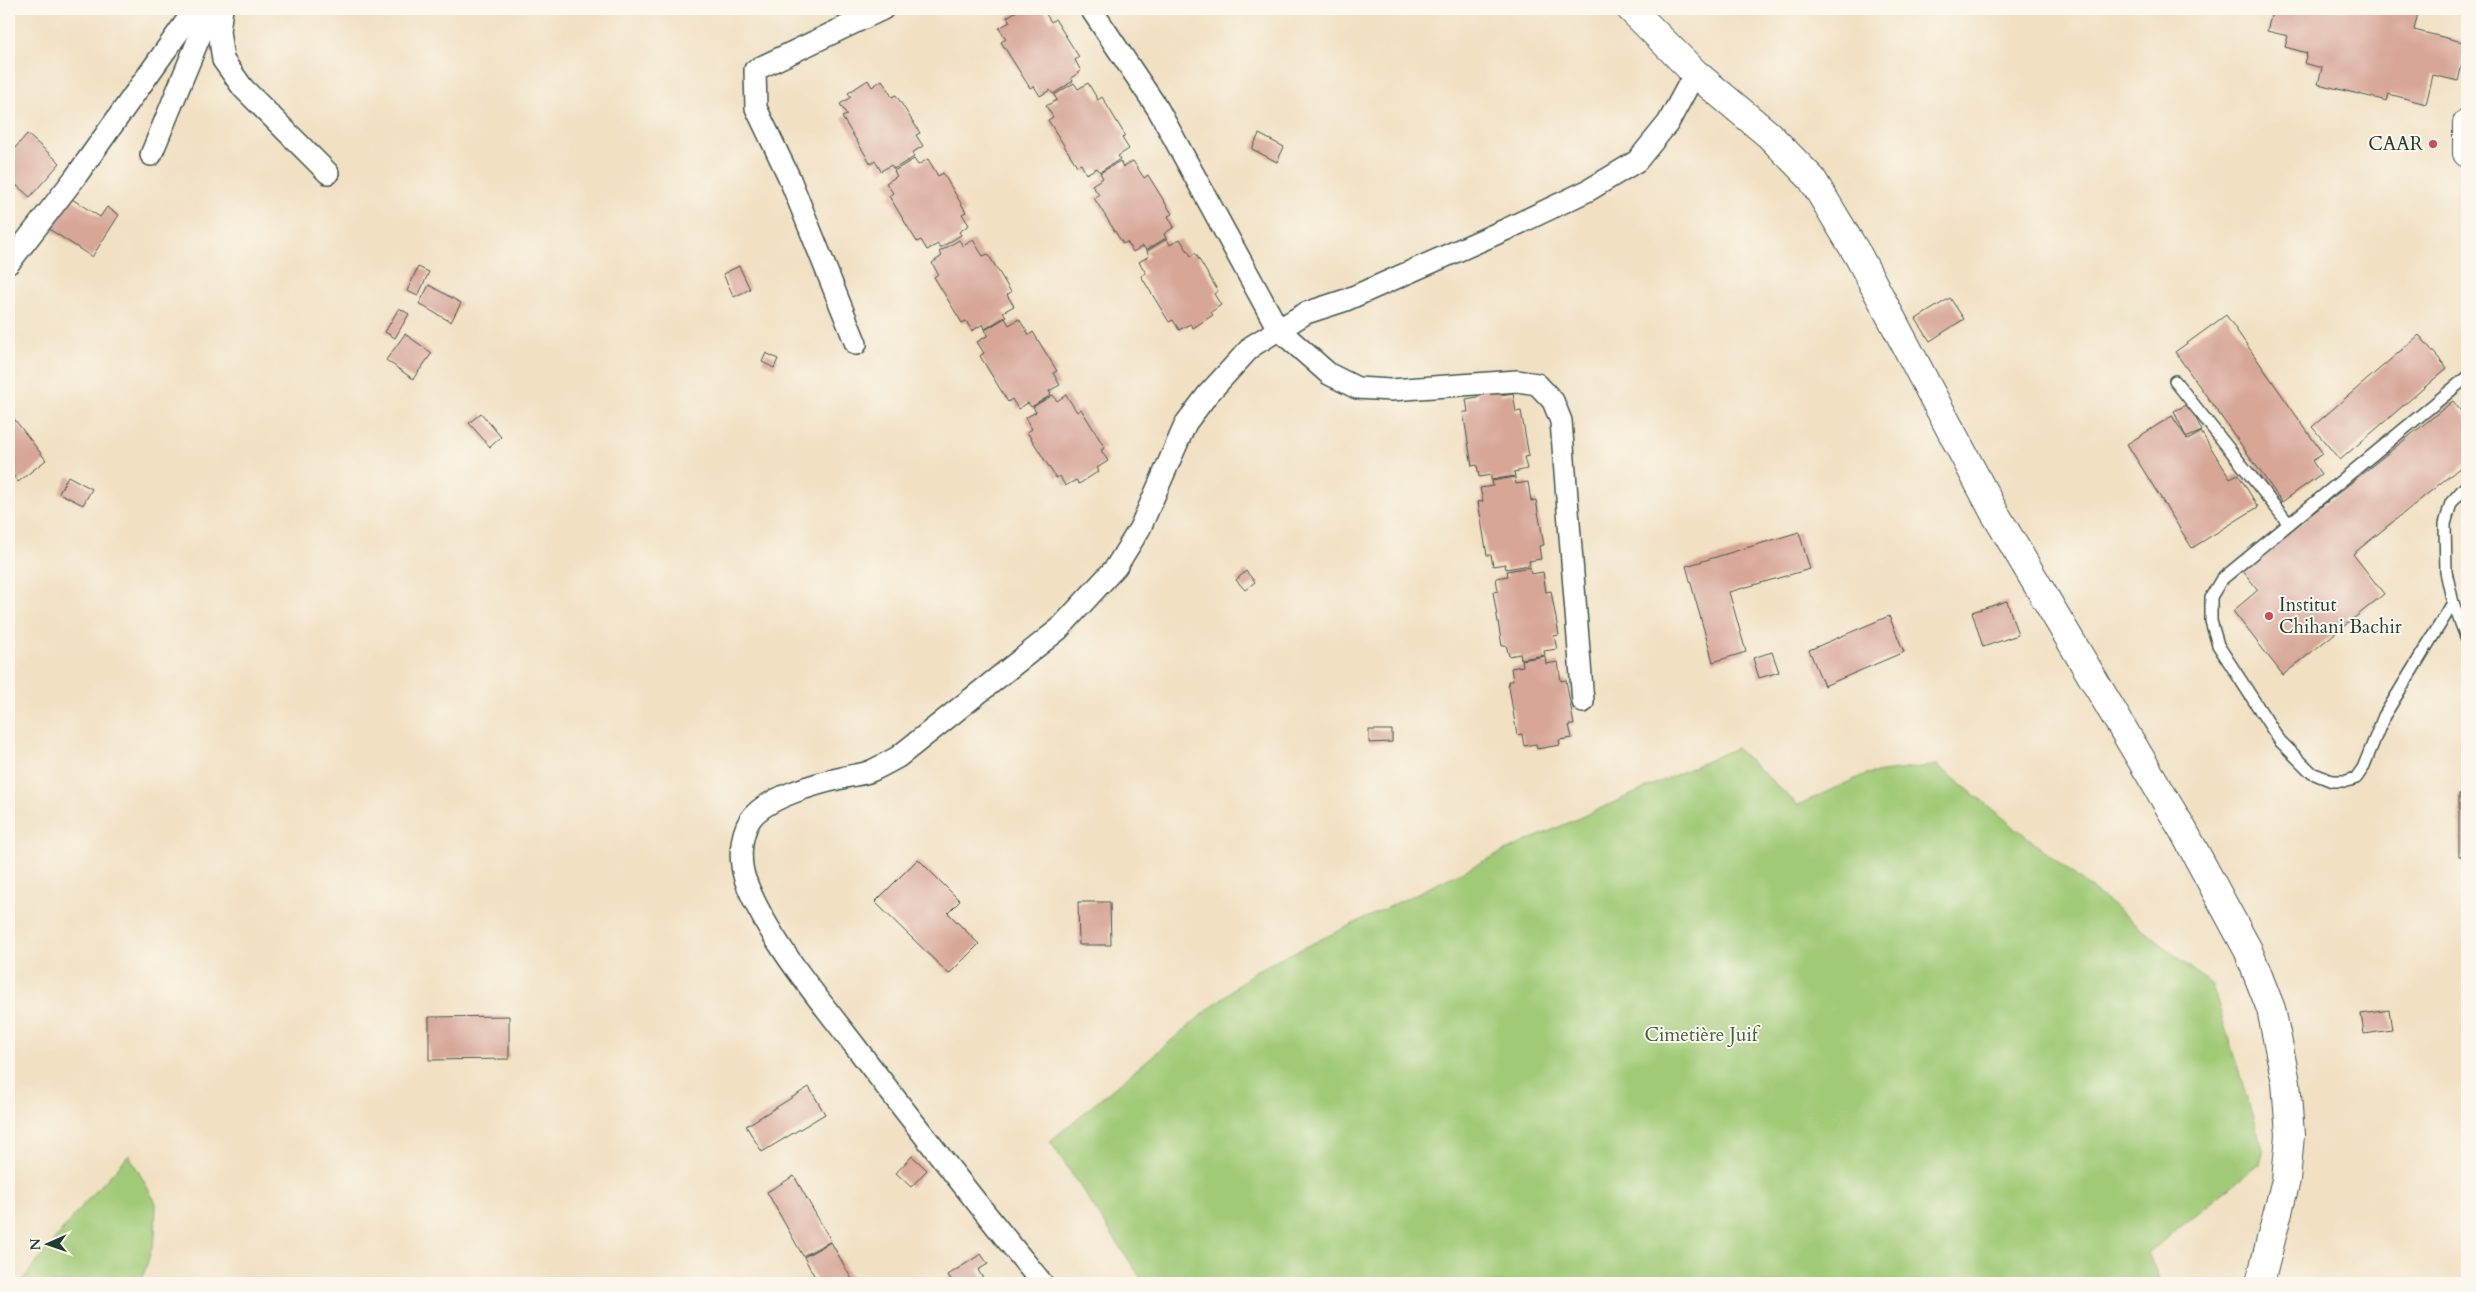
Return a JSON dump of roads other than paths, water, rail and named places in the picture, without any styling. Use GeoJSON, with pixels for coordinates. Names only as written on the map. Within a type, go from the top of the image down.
{"type":"FeatureCollection","features":[{"type":"Feature","properties":{"kind":"main road"},"geometry":{"type":"LineString","coordinates":[[1631,9],[1695,73],[1769,135],[1812,179],[1859,257],[1993,510],[2183,830],[2248,950],[2271,1009],[2286,1082],[2290,1135],[2286,1180],[2260,1283]]}},
{"type":"Feature","properties":{"kind":"main road"},"geometry":{"type":"LineString","coordinates":[[2467,123],[2467,153]]}},
{"type":"Feature","properties":{"kind":"street"},"geometry":{"type":"LineString","coordinates":[[9,263],[74,179],[195,9]]}},
{"type":"Feature","properties":{"kind":"street"},"geometry":{"type":"LineString","coordinates":[[151,155],[211,9]]}},
{"type":"Feature","properties":{"kind":"street"},"geometry":{"type":"LineString","coordinates":[[222,9],[218,31],[223,60],[243,88],[328,173]]}},
{"type":"Feature","properties":{"kind":"street"},"geometry":{"type":"LineString","coordinates":[[856,344],[790,177],[756,108],[755,70],[883,9]]}},
{"type":"Feature","properties":{"kind":"street"},"geometry":{"type":"LineString","coordinates":[[1091,9],[1158,109],[1278,329],[1328,374],[1357,388],[1391,390],[1517,381],[1537,384],[1553,401],[1561,421],[1583,702]]}},
{"type":"Feature","properties":{"kind":"street"},"geometry":{"type":"LineString","coordinates":[[1042,1283],[921,1132],[811,989],[762,915],[745,878],[741,861],[743,842],[750,820],[762,808],[811,786],[870,772],[898,757],[1059,629],[1116,567],[1140,528],[1186,423],[1208,394],[1252,346],[1306,313],[1346,300],[1507,230],[1590,190],[1637,161],[1668,123],[1695,73]]}},
{"type":"Feature","properties":{"kind":"lane"},"geometry":{"type":"LineString","coordinates":[[2453,603],[2384,716],[2364,768],[2356,778],[2346,781],[2332,781],[2312,773],[2275,733],[2218,645],[2211,621],[2212,597],[2221,580],[2467,377]]}},
{"type":"Feature","properties":{"kind":"lane"},"geometry":{"type":"LineString","coordinates":[[2175,381],[2289,524]]}},
{"type":"Feature","properties":{"kind":"lane"},"geometry":{"type":"LineString","coordinates":[[2467,485],[2451,503],[2445,524],[2446,572],[2453,603],[2467,639]]}},
{"type":"Feature","properties":{"kind":"place","name":"CAAR"},"geometry":{"type":"Point","coordinates":[2433,144]}},
{"type":"Feature","properties":{"kind":"place","name":"Institut Chihani Bachir"},"geometry":{"type":"Point","coordinates":[2269,616]}},
{"type":"Feature","properties":{"kind":"park label","name":"Cimetière Juif"},"geometry":{"type":"Point","coordinates":[1701,1035]}}]}
